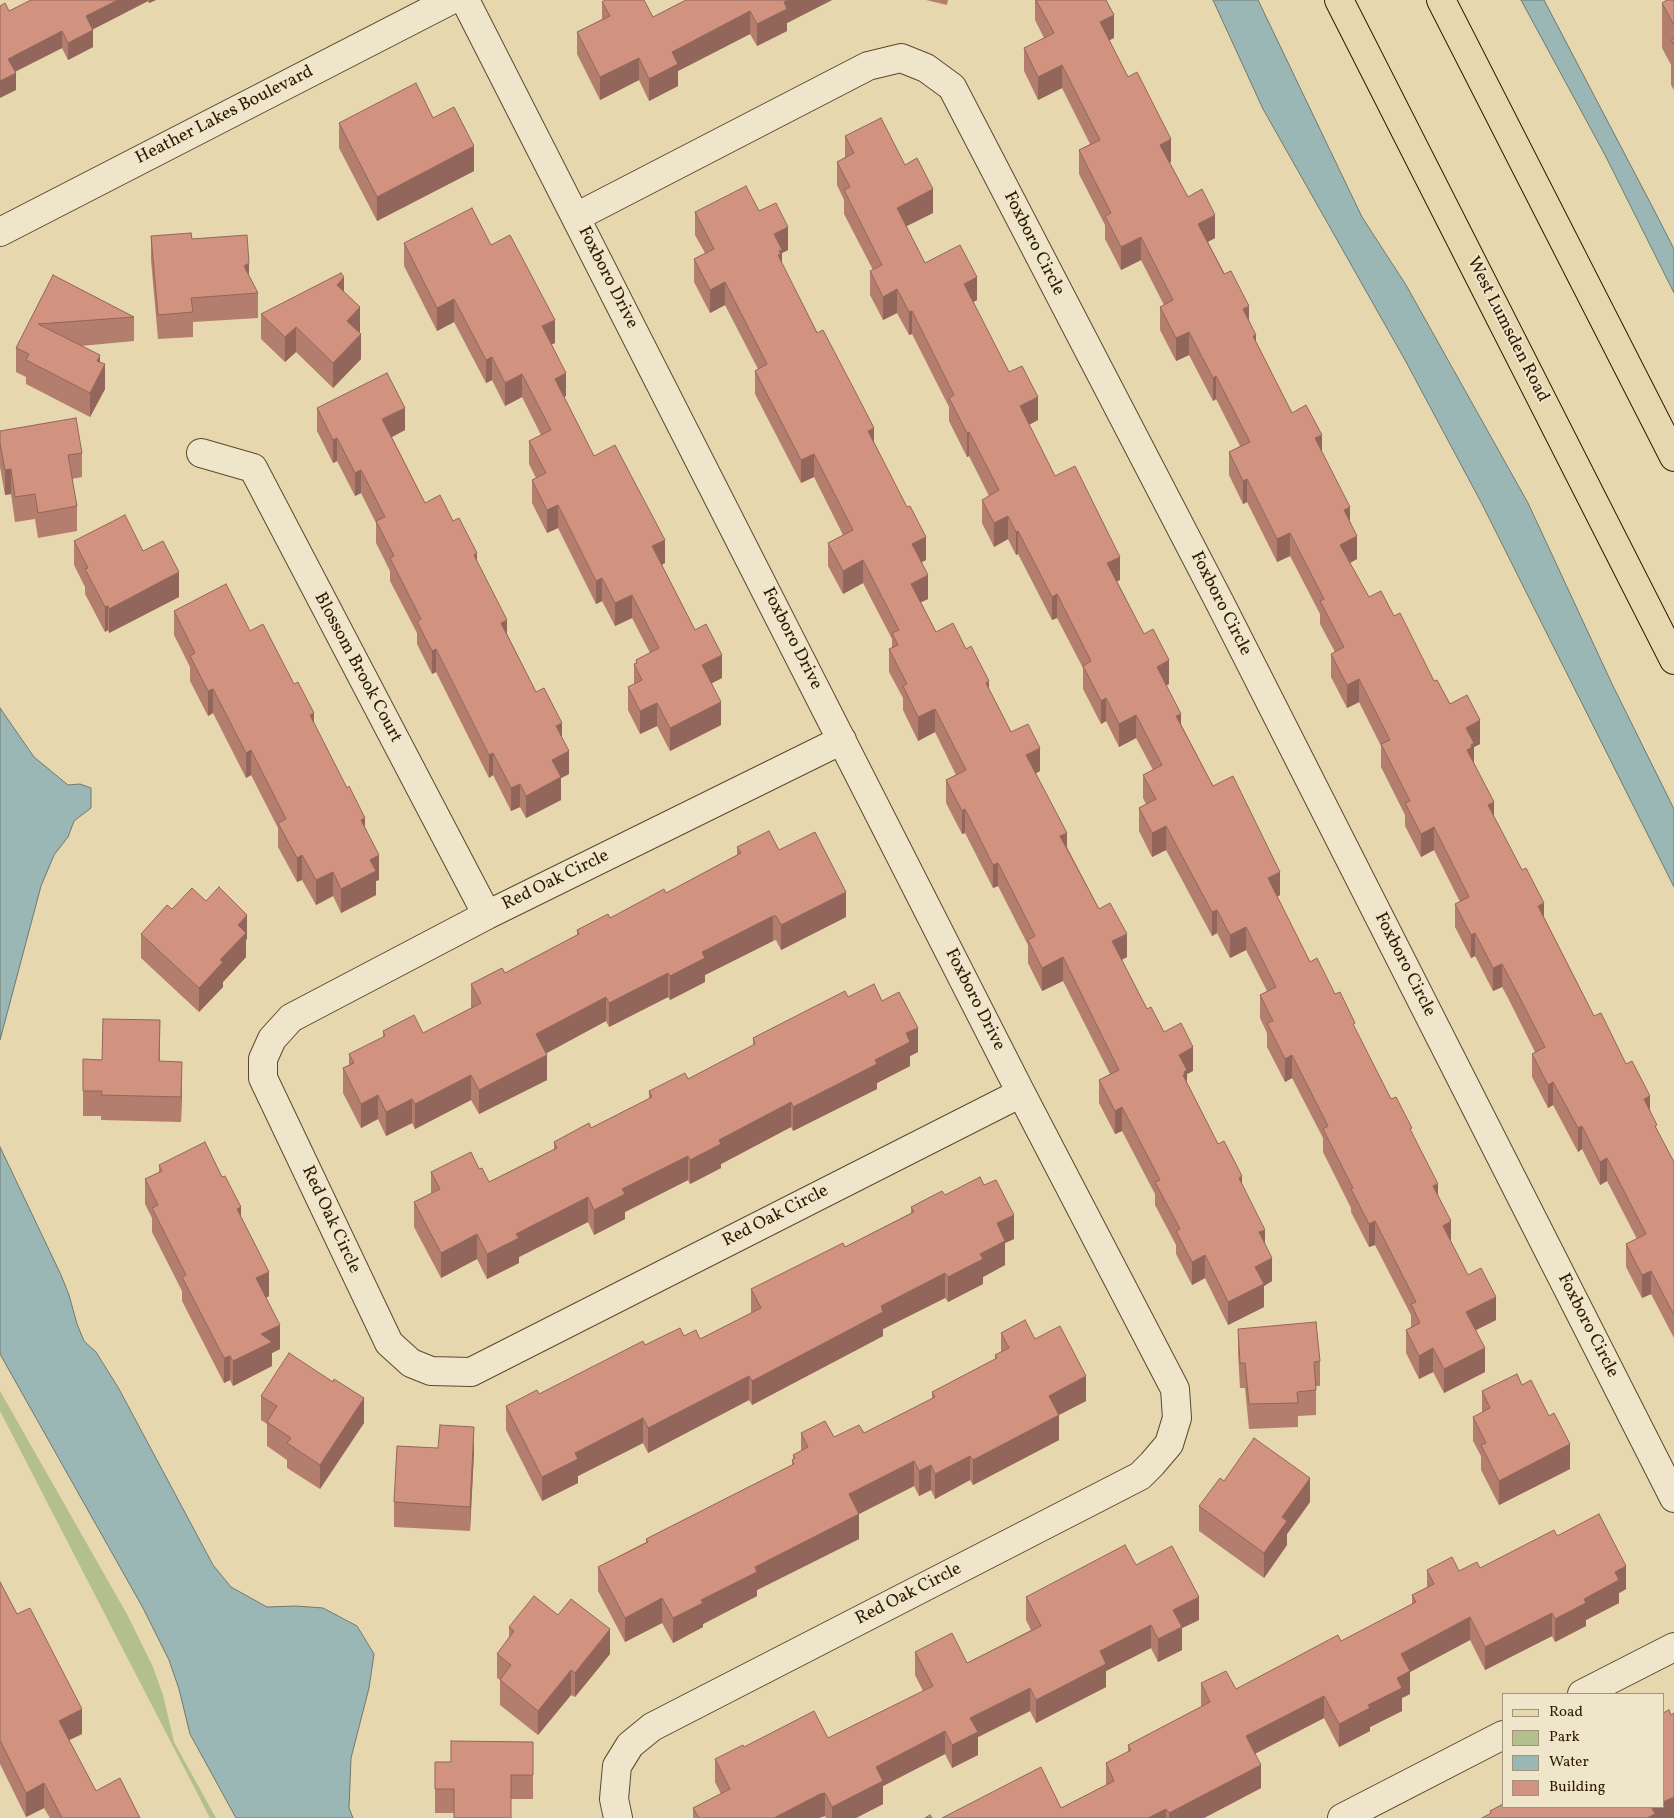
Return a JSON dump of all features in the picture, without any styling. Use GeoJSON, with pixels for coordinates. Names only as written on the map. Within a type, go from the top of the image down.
{"type":"FeatureCollection","features":[{"type":"Feature","properties":{"kind":"main road","name":"West Lumsden Road"},"geometry":{"type":"LineString","coordinates":[[1340,0],[1674,660]]}},
{"type":"Feature","properties":{"kind":"main road"},"geometry":{"type":"LineString","coordinates":[[1442,0],[1674,457]]}},
{"type":"Feature","properties":{"kind":"street","name":"Heather Lakes Boulevard"},"geometry":{"type":"LineString","coordinates":[[0,232],[451,0]]}},
{"type":"Feature","properties":{"kind":"street","name":"Foxboro Drive"},"geometry":{"type":"LineString","coordinates":[[464,0],[1116,1279]]}},
{"type":"Feature","properties":{"kind":"street","name":"Foxboro Circle"},"geometry":{"type":"LineString","coordinates":[[576,217],[868,66],[901,58],[926,68],[952,87],[1224,612],[1674,1498]]}},
{"type":"Feature","properties":{"kind":"street","name":"Blossom Brook Court"},"geometry":{"type":"LineString","coordinates":[[201,453],[253,468],[488,915]]}},
{"type":"Feature","properties":{"kind":"street","name":"Red Oak Circle"},"geometry":{"type":"LineString","coordinates":[[842,740],[488,915],[291,1018],[272,1039],[263,1060],[263,1078],[389,1343],[411,1363],[431,1372],[470,1372],[1021,1093]]}},
{"type":"Feature","properties":{"kind":"street","name":"Red Oak Circle"},"geometry":{"type":"LineString","coordinates":[[618,1818],[614,1799],[617,1766],[630,1745],[652,1727],[1140,1476],[1152,1464],[1169,1444],[1177,1418],[1175,1389],[1116,1279]]}},
{"type":"Feature","properties":{"kind":"street"},"geometry":{"type":"LineString","coordinates":[[1584,1693],[1674,1647]]}},
{"type":"Feature","properties":{"kind":"street"},"geometry":{"type":"LineString","coordinates":[[1342,1818],[1502,1736]]}},
{"type":"Feature","properties":{"kind":"green space"},"geometry":{"type":"Polygon","coordinates":[[[0,1391],[128,1616],[153,1667],[163,1695],[174,1742],[216,1818],[210,1818],[0,1411],[0,1391]]]}},
{"type":"Feature","properties":{"kind":"water"},"geometry":{"type":"Polygon","coordinates":[[[1213,0],[1258,0],[1362,217],[1406,285],[1528,503],[1613,686],[1674,809],[1674,887],[1482,504],[1405,360],[1263,109],[1213,0]]]}},
{"type":"Feature","properties":{"kind":"water"},"geometry":{"type":"Polygon","coordinates":[[[1521,0],[1544,0],[1653,208],[1674,249],[1674,293],[1605,155],[1521,0]]]}},
{"type":"Feature","properties":{"kind":"water"},"geometry":{"type":"Polygon","coordinates":[[[0,708],[34,757],[68,785],[80,784],[91,788],[91,808],[74,821],[68,837],[54,855],[41,886],[0,1040],[0,708]]]}},
{"type":"Feature","properties":{"kind":"water"},"geometry":{"type":"Polygon","coordinates":[[[0,1147],[61,1275],[84,1341],[96,1352],[119,1389],[213,1565],[231,1587],[267,1607],[296,1606],[323,1608],[357,1626],[374,1654],[369,1688],[351,1758],[349,1808],[353,1818],[236,1818],[190,1734],[179,1689],[169,1660],[143,1608],[0,1354],[0,1147]]]}},
{"type":"Feature","properties":{"kind":"building"},"geometry":{"type":"Polygon","coordinates":[[[31,0],[118,0],[86,16],[93,30],[68,43],[62,31],[8,59],[16,73],[0,81],[0,6],[5,3],[9,11],[31,0]]]}},
{"type":"Feature","properties":{"kind":"building"},"geometry":{"type":"Polygon","coordinates":[[[605,0],[644,0],[653,17],[686,0],[788,0],[784,2],[787,9],[757,24],[750,11],[672,52],[678,64],[649,79],[639,58],[600,77],[577,32],[610,16],[602,2],[605,0]]]}},
{"type":"Feature","properties":{"kind":"building"},"geometry":{"type":"Polygon","coordinates":[[[1036,0],[1106,0],[1114,15],[1100,22],[1128,77],[1137,72],[1171,139],[1160,145],[1188,197],[1202,189],[1215,215],[1198,224],[1224,274],[1231,271],[1249,306],[1243,309],[1256,335],[1253,336],[1292,413],[1306,405],[1322,435],[1315,438],[1350,507],[1344,510],[1357,536],[1340,545],[1369,597],[1381,591],[1394,616],[1400,613],[1434,681],[1437,680],[1450,704],[1467,695],[1480,720],[1466,728],[1474,743],[1467,750],[1494,802],[1488,805],[1522,870],[1526,868],[1544,903],[1538,906],[1594,1016],[1601,1013],[1626,1064],[1632,1061],[1650,1096],[1644,1099],[1657,1125],[1655,1126],[1674,1162],[1674,1315],[1651,1271],[1642,1275],[1626,1244],[1646,1234],[1607,1158],[1600,1162],[1582,1126],[1578,1128],[1553,1082],[1548,1085],[1532,1054],[1545,1047],[1502,964],[1493,968],[1475,933],[1471,935],[1455,904],[1469,897],[1434,827],[1421,834],[1405,803],[1410,801],[1381,744],[1390,740],[1359,679],[1347,685],[1331,654],[1344,647],[1320,601],[1324,599],[1290,533],[1277,539],[1247,479],[1243,481],[1229,452],[1250,442],[1216,376],[1213,378],[1189,332],[1176,338],[1160,307],[1173,300],[1141,237],[1121,247],[1105,216],[1111,213],[1079,150],[1100,140],[1062,65],[1038,77],[1024,48],[1054,33],[1036,0]]]}},
{"type":"Feature","properties":{"kind":"building"},"geometry":{"type":"Polygon","coordinates":[[[1667,0],[1674,0],[1674,25],[1662,3],[1667,0]]]}},
{"type":"Feature","properties":{"kind":"building"},"geometry":{"type":"Polygon","coordinates":[[[416,83],[433,118],[454,107],[474,146],[377,197],[339,123],[416,83]]]}},
{"type":"Feature","properties":{"kind":"building"},"geometry":{"type":"Polygon","coordinates":[[[881,118],[905,165],[917,158],[933,189],[897,208],[925,263],[960,245],[977,277],[964,284],[1009,372],[1022,366],[1038,397],[1020,406],[1055,476],[1075,466],[1120,557],[1107,563],[1144,634],[1153,629],[1169,660],[1157,667],[1181,714],[1176,716],[1213,786],[1233,776],[1280,872],[1268,878],[1310,962],[1317,958],[1335,994],[1340,992],[1355,1023],[1353,1024],[1391,1099],[1396,1097],[1412,1128],[1410,1129],[1438,1184],[1433,1186],[1451,1221],[1443,1226],[1468,1275],[1481,1268],[1496,1297],[1466,1312],[1485,1348],[1444,1369],[1433,1348],[1419,1356],[1406,1330],[1420,1323],[1411,1304],[1416,1302],[1375,1221],[1369,1224],[1351,1189],[1353,1188],[1323,1129],[1328,1126],[1292,1055],[1285,1059],[1267,1023],[1273,1021],[1260,995],[1276,987],[1246,927],[1230,935],[1217,910],[1212,912],[1166,826],[1152,833],[1139,808],[1156,799],[1143,775],[1162,765],[1136,715],[1119,724],[1106,698],[1101,701],[1083,666],[1091,661],[1057,594],[1052,597],[1018,531],[1016,532],[1008,516],[994,523],[982,500],[999,490],[949,398],[954,395],[912,311],[909,312],[897,289],[883,297],[870,271],[882,265],[844,190],[850,187],[837,162],[854,153],[845,136],[881,118]]]}},
{"type":"Feature","properties":{"kind":"building"},"geometry":{"type":"Polygon","coordinates":[[[746,186],[759,211],[776,203],[788,227],[774,234],[782,250],[779,251],[781,254],[778,255],[817,333],[823,330],[874,428],[868,431],[907,507],[910,506],[926,537],[912,544],[928,575],[911,584],[936,632],[953,623],[966,649],[971,646],[989,681],[986,683],[1011,732],[1028,724],[1040,748],[1026,755],[1067,833],[1060,836],[1099,909],[1110,903],[1127,934],[1112,941],[1147,1009],[1151,1007],[1164,1032],[1181,1023],[1193,1047],[1179,1055],[1187,1070],[1183,1075],[1218,1144],[1224,1141],[1242,1176],[1239,1178],[1265,1230],[1259,1232],[1272,1258],[1255,1267],[1264,1284],[1228,1302],[1205,1255],[1192,1262],[1176,1231],[1180,1229],[1155,1182],[1160,1180],[1122,1107],[1115,1111],[1099,1080],[1119,1070],[1063,957],[1042,968],[1028,940],[1035,936],[998,863],[993,865],[965,809],[962,811],[946,780],[966,770],[935,709],[918,717],[903,686],[907,684],[889,649],[898,645],[892,633],[899,630],[863,560],[843,571],[828,543],[853,530],[814,454],[801,460],[755,371],[767,364],[725,282],[710,290],[694,259],[714,249],[695,212],[746,186]]]}},
{"type":"Feature","properties":{"kind":"building"},"geometry":{"type":"Polygon","coordinates":[[[472,208],[491,245],[510,235],[555,320],[542,326],[566,373],[555,379],[594,456],[615,445],[665,540],[652,546],[695,630],[706,624],[722,655],[702,665],[721,702],[670,728],[657,703],[640,711],[628,687],[642,680],[634,664],[637,663],[636,660],[659,648],[632,595],[615,603],[602,578],[596,581],[558,505],[547,510],[532,480],[546,473],[529,441],[551,430],[522,374],[505,383],[492,357],[486,360],[454,299],[437,308],[404,243],[472,208]]]}},
{"type":"Feature","properties":{"kind":"building"},"geometry":{"type":"Polygon","coordinates":[[[191,233],[192,239],[247,235],[249,263],[244,266],[258,293],[191,298],[193,312],[158,315],[151,236],[191,233]]]}},
{"type":"Feature","properties":{"kind":"building"},"geometry":{"type":"Polygon","coordinates":[[[341,273],[344,277],[337,285],[360,307],[347,321],[361,334],[333,363],[296,327],[285,337],[261,314],[341,273]]]}},
{"type":"Feature","properties":{"kind":"building"},"geometry":{"type":"Polygon","coordinates":[[[53,275],[134,317],[38,324],[100,355],[97,361],[105,364],[90,393],[26,360],[29,354],[16,348],[53,275]]]}},
{"type":"Feature","properties":{"kind":"building"},"geometry":{"type":"Polygon","coordinates":[[[387,373],[405,408],[382,419],[425,503],[440,495],[453,521],[459,518],[477,553],[474,555],[507,620],[501,623],[536,692],[544,688],[562,723],[556,726],[569,751],[552,760],[561,777],[526,796],[520,784],[511,788],[493,753],[489,755],[436,649],[432,651],[417,622],[421,619],[390,558],[394,556],[376,521],[385,517],[361,470],[355,473],[337,438],[333,440],[317,408],[387,373]]]}},
{"type":"Feature","properties":{"kind":"building"},"geometry":{"type":"Polygon","coordinates":[[[76,418],[82,453],[68,455],[77,506],[38,513],[35,494],[15,497],[11,469],[5,470],[0,443],[0,431],[76,418]]]}},
{"type":"Feature","properties":{"kind":"building"},"geometry":{"type":"Polygon","coordinates":[[[125,515],[143,551],[163,541],[179,572],[109,609],[108,606],[105,607],[85,569],[88,568],[74,541],[125,515]]]}},
{"type":"Feature","properties":{"kind":"building"},"geometry":{"type":"Polygon","coordinates":[[[226,584],[250,631],[263,624],[294,684],[298,682],[314,713],[310,715],[347,788],[349,786],[365,818],[361,820],[379,855],[370,860],[376,871],[341,889],[333,872],[316,880],[302,855],[297,858],[278,823],[286,819],[251,750],[246,753],[213,689],[208,691],[190,656],[195,653],[174,611],[226,584]]]}},
{"type":"Feature","properties":{"kind":"building"},"geometry":{"type":"Polygon","coordinates":[[[769,831],[779,850],[815,832],[846,892],[781,925],[776,916],[773,916],[702,952],[705,958],[670,976],[668,973],[609,1003],[606,997],[536,1034],[547,1055],[479,1090],[471,1075],[415,1104],[412,1099],[386,1112],[378,1095],[361,1104],[343,1068],[354,1063],[349,1054],[385,1036],[383,1031],[414,1015],[423,1033],[481,1003],[471,984],[502,968],[505,973],[579,934],[577,930],[608,914],[610,918],[664,889],[666,893],[741,853],[737,847],[769,831]]]}},
{"type":"Feature","properties":{"kind":"building"},"geometry":{"type":"Polygon","coordinates":[[[219,887],[247,915],[238,925],[246,933],[220,960],[223,962],[199,988],[141,934],[167,905],[172,909],[192,888],[206,901],[219,887]]]}},
{"type":"Feature","properties":{"kind":"building"},"geometry":{"type":"Polygon","coordinates":[[[874,984],[882,1001],[899,992],[918,1028],[906,1033],[910,1042],[875,1060],[877,1064],[793,1107],[791,1102],[719,1140],[721,1144],[690,1160],[688,1156],[622,1189],[625,1194],[594,1210],[588,1197],[516,1234],[519,1238],[487,1254],[477,1234],[441,1253],[414,1202],[440,1189],[431,1172],[471,1152],[479,1169],[482,1168],[489,1182],[557,1148],[554,1142],[589,1123],[591,1128],[652,1097],[649,1091],[685,1073],[688,1079],[755,1044],[753,1038],[845,991],[848,997],[874,984]]]}},
{"type":"Feature","properties":{"kind":"building"},"geometry":{"type":"Polygon","coordinates":[[[103,1019],[160,1020],[159,1061],[182,1062],[181,1097],[101,1095],[102,1091],[83,1091],[83,1059],[102,1060],[103,1019]]]}},
{"type":"Feature","properties":{"kind":"building"},"geometry":{"type":"Polygon","coordinates":[[[205,1142],[222,1177],[225,1176],[241,1207],[237,1209],[269,1272],[256,1278],[280,1325],[261,1334],[272,1342],[233,1361],[230,1356],[224,1358],[182,1277],[186,1275],[152,1208],[158,1205],[145,1179],[162,1171],[159,1165],[205,1142]]]}},
{"type":"Feature","properties":{"kind":"building"},"geometry":{"type":"Polygon","coordinates":[[[980,1177],[984,1185],[996,1180],[1014,1215],[997,1223],[1005,1241],[980,1254],[983,1259],[948,1277],[945,1273],[881,1306],[883,1312],[752,1381],[749,1376],[648,1428],[643,1418],[575,1453],[578,1459],[542,1477],[506,1406],[537,1390],[539,1394],[643,1341],[645,1345],[680,1328],[684,1336],[696,1330],[700,1339],[761,1308],[751,1289],[843,1243],[845,1247],[914,1212],[911,1207],[942,1191],[945,1195],[980,1177]]]}},
{"type":"Feature","properties":{"kind":"building"},"geometry":{"type":"Polygon","coordinates":[[[1025,1320],[1035,1339],[1060,1326],[1086,1376],[1049,1396],[1059,1415],[973,1460],[970,1456],[935,1474],[931,1465],[919,1471],[914,1461],[849,1494],[859,1514],[755,1567],[757,1572],[701,1600],[703,1603],[673,1618],[662,1598],[625,1618],[598,1567],[648,1542],[646,1539],[794,1464],[792,1460],[795,1458],[793,1455],[808,1447],[801,1433],[825,1421],[834,1437],[859,1425],[864,1433],[935,1397],[932,1392],[997,1358],[995,1355],[1009,1348],[1001,1333],[1025,1320]]]}},
{"type":"Feature","properties":{"kind":"building"},"geometry":{"type":"Polygon","coordinates":[[[1316,1322],[1320,1361],[1314,1362],[1316,1390],[1297,1392],[1298,1403],[1249,1404],[1245,1363],[1240,1363],[1238,1329],[1316,1322]]]}},
{"type":"Feature","properties":{"kind":"building"},"geometry":{"type":"Polygon","coordinates":[[[289,1353],[333,1382],[334,1379],[364,1398],[320,1465],[287,1443],[291,1438],[267,1422],[277,1406],[261,1396],[289,1353]]]}},
{"type":"Feature","properties":{"kind":"building"},"geometry":{"type":"Polygon","coordinates":[[[1517,1374],[1522,1385],[1531,1380],[1549,1416],[1554,1413],[1570,1444],[1499,1481],[1481,1445],[1486,1443],[1473,1417],[1490,1408],[1482,1391],[1517,1374]]]}},
{"type":"Feature","properties":{"kind":"building"},"geometry":{"type":"Polygon","coordinates":[[[440,1425],[474,1427],[470,1507],[394,1502],[397,1446],[438,1448],[440,1425]]]}},
{"type":"Feature","properties":{"kind":"building"},"geometry":{"type":"Polygon","coordinates":[[[1254,1438],[1310,1478],[1282,1517],[1287,1521],[1264,1553],[1199,1506],[1220,1478],[1224,1481],[1254,1438]]]}},
{"type":"Feature","properties":{"kind":"building"},"geometry":{"type":"Polygon","coordinates":[[[1599,1514],[1626,1566],[1615,1572],[1619,1580],[1584,1599],[1586,1603],[1555,1619],[1552,1613],[1485,1647],[1470,1617],[1401,1654],[1410,1671],[1397,1678],[1402,1688],[1368,1705],[1370,1708],[1339,1724],[1324,1696],[1246,1736],[1261,1765],[1169,1813],[1166,1809],[1148,1818],[942,1818],[1041,1767],[1061,1808],[1114,1781],[1106,1763],[1131,1750],[1128,1745],[1210,1702],[1201,1683],[1226,1671],[1236,1689],[1338,1635],[1341,1641],[1416,1602],[1412,1595],[1434,1584],[1427,1570],[1452,1557],[1459,1571],[1477,1562],[1480,1568],[1554,1530],[1557,1536],[1599,1514]]]}},
{"type":"Feature","properties":{"kind":"building"},"geometry":{"type":"Polygon","coordinates":[[[1125,1545],[1136,1565],[1172,1546],[1199,1597],[1173,1610],[1182,1627],[1158,1639],[1151,1625],[1100,1651],[1106,1664],[1036,1700],[1030,1688],[970,1718],[978,1732],[952,1745],[945,1731],[876,1767],[883,1781],[832,1807],[825,1793],[774,1818],[699,1818],[693,1808],[730,1789],[715,1759],[743,1745],[744,1747],[814,1711],[828,1738],[933,1686],[915,1652],[952,1633],[967,1663],[1041,1626],[1026,1597],[1125,1545]]]}},
{"type":"Feature","properties":{"kind":"building"},"geometry":{"type":"Polygon","coordinates":[[[0,1582],[17,1614],[30,1608],[82,1709],[59,1721],[96,1791],[120,1778],[140,1818],[62,1818],[44,1783],[26,1793],[0,1740],[0,1582]]]}},
{"type":"Feature","properties":{"kind":"building"},"geometry":{"type":"Polygon","coordinates":[[[534,1596],[558,1615],[571,1599],[610,1629],[575,1673],[571,1670],[538,1711],[500,1680],[511,1665],[497,1654],[514,1631],[509,1627],[534,1596]]]}},
{"type":"Feature","properties":{"kind":"building"},"geometry":{"type":"Polygon","coordinates":[[[1669,1710],[1671,1715],[1674,1713],[1674,1797],[1664,1802],[1664,1712],[1669,1710]]]}},
{"type":"Feature","properties":{"kind":"building"},"geometry":{"type":"Polygon","coordinates":[[[451,1741],[533,1742],[533,1775],[511,1775],[511,1818],[454,1818],[454,1789],[435,1789],[435,1762],[451,1762],[451,1741]]]}},
{"type":"Feature","properties":{"kind":"building"},"geometry":{"type":"Polygon","coordinates":[[[1502,1805],[1502,1808],[1652,1808],[1655,1814],[1647,1818],[1482,1818],[1491,1813],[1490,1811],[1502,1805]]]}}]}
